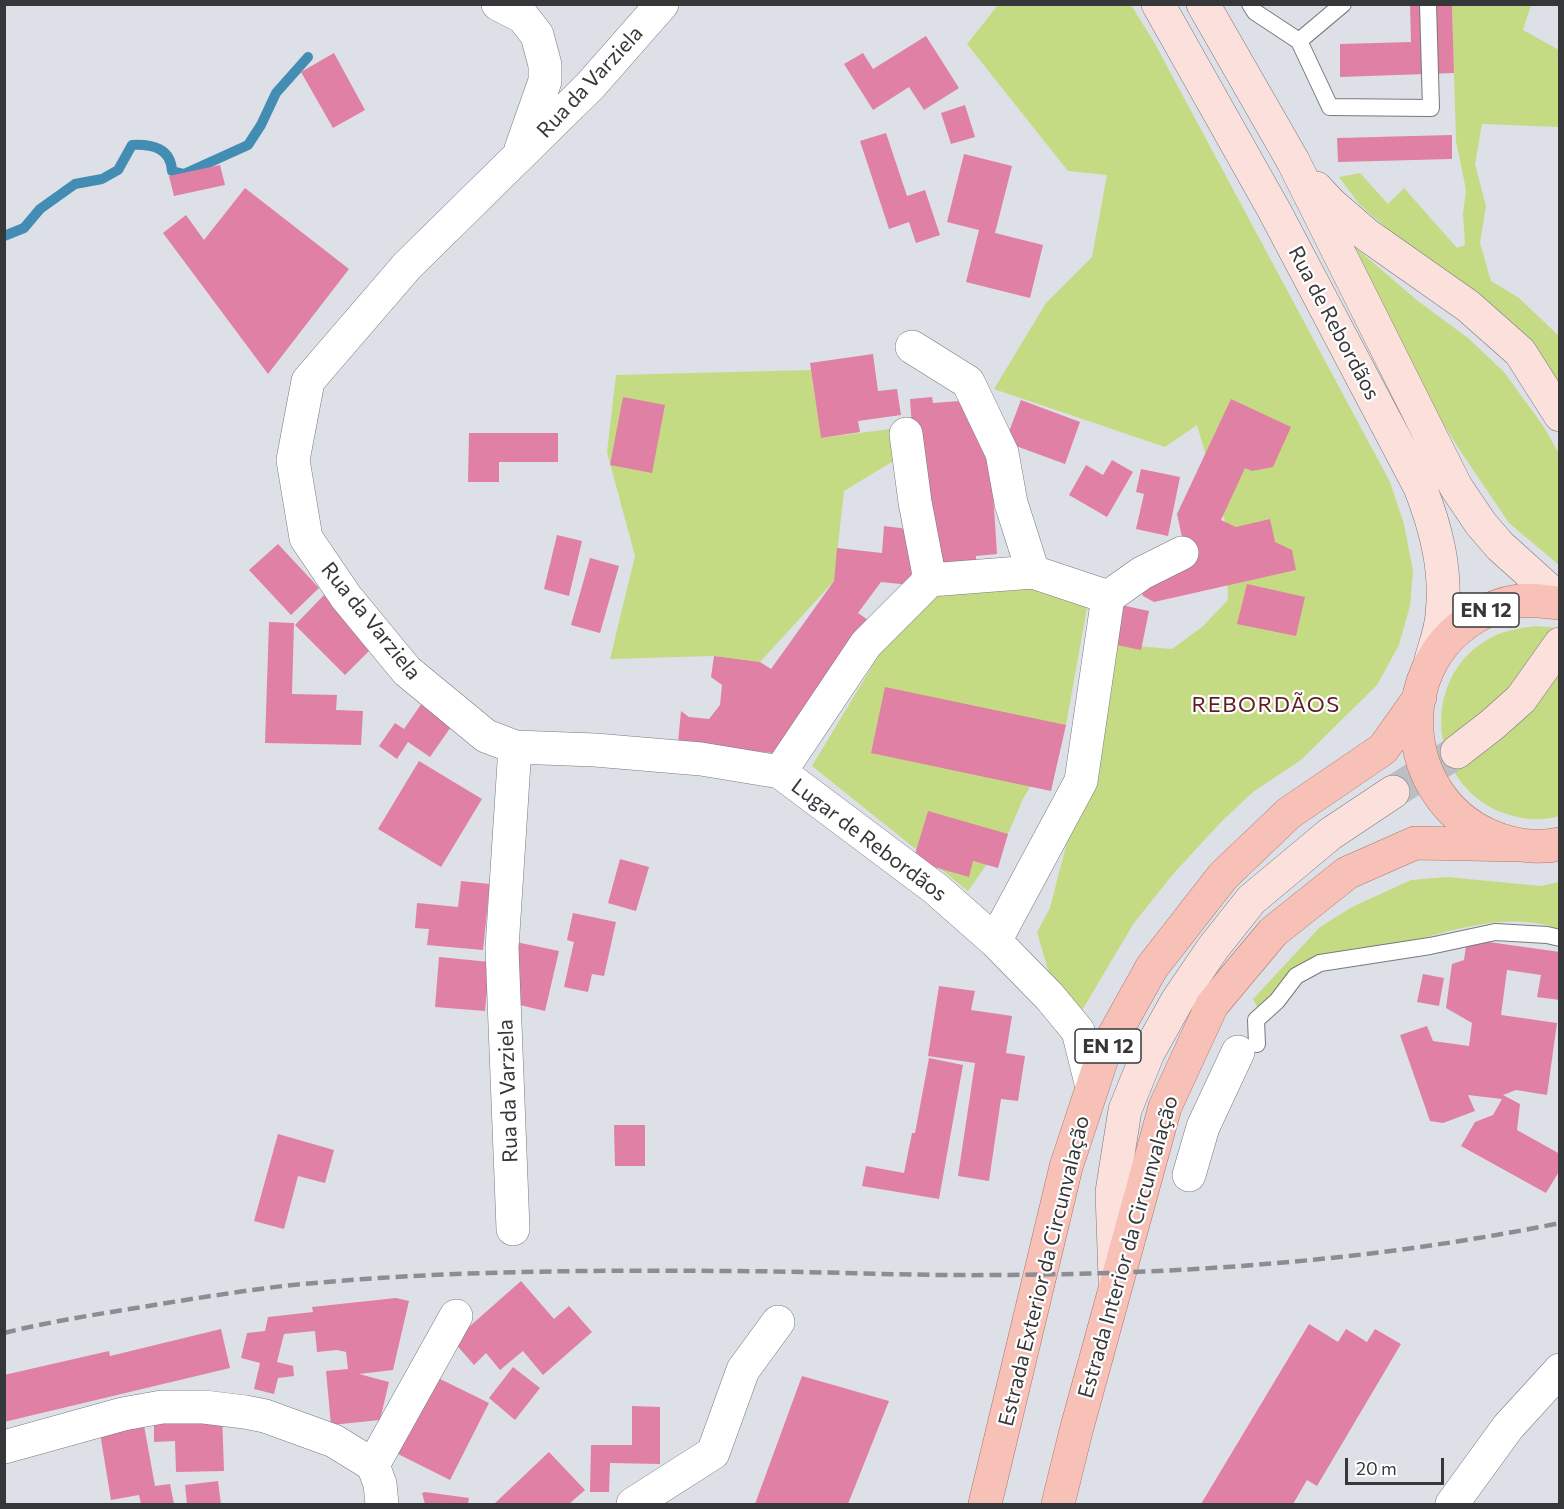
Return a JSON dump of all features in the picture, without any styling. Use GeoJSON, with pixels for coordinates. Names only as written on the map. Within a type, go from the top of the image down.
{"type":"FeatureCollection","features":[{"type":"Feature","properties":{"kind":"main road","name":"Rua de Rebordãos"},"geometry":{"type":"LineString","coordinates":[[1158,4],[1274,210],[1420,488],[1433,520],[1441,560],[1442,615],[1431,660]]}},
{"type":"Feature","properties":{"kind":"main road","name":"Rua de Rebordãos"},"geometry":{"type":"LineString","coordinates":[[1203,4],[1293,161],[1456,487],[1481,524],[1500,546],[1560,601]]}},
{"type":"Feature","properties":{"kind":"main road","name":"Rua de Rebordãos"},"geometry":{"type":"LineString","coordinates":[[1293,161],[1331,204],[1367,235],[1468,306],[1520,352],[1560,415]]}},
{"type":"Feature","properties":{"kind":"main road","name":"EN 12"},"geometry":{"type":"LineString","coordinates":[[1560,601],[1517,601],[1484,611],[1462,625],[1441,645],[1431,660],[1423,680],[1417,737],[1421,759],[1438,795],[1468,825],[1493,838],[1518,845],[1560,844]]}},
{"type":"Feature","properties":{"kind":"main road"},"geometry":{"type":"LineString","coordinates":[[1456,752],[1521,699],[1560,644]]}},
{"type":"Feature","properties":{"kind":"main road","name":"Estrada Exterior da Circunvalação"},"geometry":{"type":"LineString","coordinates":[[985,1504],[1066,1167],[1103,1055],[1152,967],[1223,876],[1289,813],[1383,749],[1420,697]]}},
{"type":"Feature","properties":{"kind":"main road"},"geometry":{"type":"LineString","coordinates":[[1115,1287],[1112,1192],[1125,1110],[1148,1053],[1177,1001],[1213,948],[1251,900],[1330,834],[1393,792]]}},
{"type":"Feature","properties":{"kind":"main road","name":"Estrada Interior da Circunvalação"},"geometry":{"type":"LineString","coordinates":[[1058,1504],[1165,1107],[1212,1005],[1273,932],[1347,873],[1415,843],[1518,845]]}},
{"type":"Feature","properties":{"kind":"main road","name":"Estrada Interior da Circunvalação"},"geometry":{"type":"LineString","coordinates":[[1075,1504],[1076,1431]]}},
{"type":"Feature","properties":{"kind":"street","name":"Rua da Varziela"},"geometry":{"type":"LineString","coordinates":[[498,4],[523,17],[537,35],[545,65],[545,81],[516,159]]}},
{"type":"Feature","properties":{"kind":"street","name":"Rua da Varziela"},"geometry":{"type":"LineString","coordinates":[[513,1229],[502,948],[514,747],[486,736],[407,671],[346,597],[306,538],[293,460],[308,381],[407,266],[590,86],[662,4]]}},
{"type":"Feature","properties":{"kind":"street"},"geometry":{"type":"LineString","coordinates":[[912,347],[968,382],[1002,453],[1011,503],[1033,572]]}},
{"type":"Feature","properties":{"kind":"street"},"geometry":{"type":"LineString","coordinates":[[906,434],[915,502],[930,580]]}},
{"type":"Feature","properties":{"kind":"street"},"geometry":{"type":"LineString","coordinates":[[995,941],[1081,781],[1108,597],[1142,573],[1182,553]]}},
{"type":"Feature","properties":{"kind":"street"},"geometry":{"type":"LineString","coordinates":[[780,772],[866,644],[930,580],[1033,572],[1108,597]]}},
{"type":"Feature","properties":{"kind":"street","name":"Lugar de Rebordãos"},"geometry":{"type":"LineString","coordinates":[[514,747],[595,750],[700,759],[780,772],[936,889],[995,941],[1049,996],[1078,1031],[1092,1087]]}},
{"type":"Feature","properties":{"kind":"street"},"geometry":{"type":"LineString","coordinates":[[1189,1175],[1203,1126],[1247,1048]]}},
{"type":"Feature","properties":{"kind":"street"},"geometry":{"type":"LineString","coordinates":[[373,1465],[456,1316]]}},
{"type":"Feature","properties":{"kind":"street"},"geometry":{"type":"LineString","coordinates":[[633,1504],[712,1453],[743,1370],[778,1322]]}},
{"type":"Feature","properties":{"kind":"street"},"geometry":{"type":"LineString","coordinates":[[1452,1504],[1508,1427],[1560,1370]]}},
{"type":"Feature","properties":{"kind":"street"},"geometry":{"type":"LineString","coordinates":[[4,1447],[133,1412],[162,1407],[204,1407],[265,1416],[334,1441],[373,1465],[380,1484],[382,1504]]}},
{"type":"Feature","properties":{"kind":"lane"},"geometry":{"type":"LineString","coordinates":[[1250,4],[1255,12],[1299,41],[1330,107],[1431,108],[1428,4]]}},
{"type":"Feature","properties":{"kind":"lane"},"geometry":{"type":"LineString","coordinates":[[1299,41],[1343,4]]}},
{"type":"Feature","properties":{"kind":"lane"},"geometry":{"type":"LineString","coordinates":[[1247,1048],[1256,1020],[1277,1001],[1296,976],[1320,963],[1430,946],[1495,932],[1560,938]]}},
{"type":"Feature","properties":{"kind":"green space"},"geometry":{"type":"Polygon","coordinates":[[[998,5],[1131,5],[1154,42],[1390,482],[1404,524],[1413,571],[1410,606],[1399,645],[1377,685],[1301,760],[1253,792],[1222,821],[1174,873],[1134,923],[1081,1012],[1050,977],[1037,932],[1050,908],[1104,699],[1112,644],[1172,649],[1202,627],[1228,600],[1225,522],[1197,425],[1165,447],[994,389],[1046,303],[1092,257],[1107,175],[1068,171],[967,44],[998,5]]]}},
{"type":"Feature","properties":{"kind":"green space"},"geometry":{"type":"Polygon","coordinates":[[[1452,5],[1531,5],[1523,30],[1559,50],[1559,127],[1482,124],[1475,164],[1486,206],[1480,243],[1491,281],[1519,298],[1559,336],[1559,396],[1401,241],[1359,204],[1339,177],[1360,173],[1388,204],[1404,188],[1457,248],[1465,245],[1463,214],[1466,190],[1456,141],[1452,5]]]}},
{"type":"Feature","properties":{"kind":"green space"},"geometry":{"type":"Polygon","coordinates":[[[1323,220],[1418,301],[1468,338],[1504,372],[1544,427],[1559,454],[1559,565],[1509,523],[1418,384],[1323,220]]]}},
{"type":"Feature","properties":{"kind":"green space"},"geometry":{"type":"Polygon","coordinates":[[[811,370],[821,438],[890,429],[900,457],[844,491],[834,581],[760,662],[714,656],[610,659],[635,556],[607,452],[616,375],[811,370]]]}},
{"type":"Feature","properties":{"kind":"green space"},"geometry":{"type":"Polygon","coordinates":[[[1032,587],[1087,608],[1066,725],[1023,799],[1008,834],[968,891],[812,766],[888,640],[940,591],[1032,587]]]}},
{"type":"Feature","properties":{"kind":"green space"},"geometry":{"type":"Polygon","coordinates":[[[1536,626],[1559,628],[1559,816],[1528,819],[1510,815],[1483,802],[1462,783],[1448,759],[1442,732],[1443,704],[1451,678],[1468,655],[1492,637],[1536,626]]]}},
{"type":"Feature","properties":{"kind":"green space"},"geometry":{"type":"Polygon","coordinates":[[[1447,877],[1541,886],[1559,882],[1559,929],[1520,922],[1480,924],[1293,972],[1265,1023],[1253,999],[1320,927],[1352,907],[1411,880],[1447,877]]]}},
{"type":"Feature","properties":{"kind":"building"},"geometry":{"type":"Polygon","coordinates":[[[1410,5],[1452,5],[1454,73],[1340,77],[1340,44],[1411,42],[1410,5]]]}},
{"type":"Feature","properties":{"kind":"building"},"geometry":{"type":"Polygon","coordinates":[[[926,36],[959,88],[924,110],[909,87],[873,110],[844,64],[863,53],[873,69],[926,36]]]}},
{"type":"Feature","properties":{"kind":"building"},"geometry":{"type":"Polygon","coordinates":[[[334,53],[365,110],[333,128],[301,72],[334,53]]]}},
{"type":"Feature","properties":{"kind":"building"},"geometry":{"type":"Polygon","coordinates":[[[965,105],[975,137],[951,144],[941,113],[965,105]]]}},
{"type":"Feature","properties":{"kind":"building"},"geometry":{"type":"Polygon","coordinates":[[[886,133],[907,196],[925,190],[940,235],[916,243],[909,222],[889,229],[860,141],[886,133]]]}},
{"type":"Feature","properties":{"kind":"building"},"geometry":{"type":"Polygon","coordinates":[[[1452,135],[1452,159],[1338,162],[1337,138],[1452,135]]]}},
{"type":"Feature","properties":{"kind":"building"},"geometry":{"type":"Polygon","coordinates":[[[964,154],[1012,166],[995,233],[1043,245],[1030,298],[966,282],[979,230],[947,222],[964,154]]]}},
{"type":"Feature","properties":{"kind":"building"},"geometry":{"type":"Polygon","coordinates":[[[220,165],[225,185],[174,196],[169,176],[220,165]]]}},
{"type":"Feature","properties":{"kind":"building"},"geometry":{"type":"Polygon","coordinates":[[[245,188],[349,269],[268,374],[163,233],[186,215],[204,240],[245,188]]]}},
{"type":"Feature","properties":{"kind":"building"},"geometry":{"type":"Polygon","coordinates":[[[873,354],[878,391],[897,389],[901,415],[858,421],[860,432],[821,438],[810,363],[873,354]]]}},
{"type":"Feature","properties":{"kind":"building"},"geometry":{"type":"Polygon","coordinates":[[[623,397],[665,405],[652,473],[610,465],[623,397]]]}},
{"type":"Feature","properties":{"kind":"building"},"geometry":{"type":"Polygon","coordinates":[[[932,397],[933,403],[987,399],[997,554],[976,556],[976,564],[921,568],[910,399],[932,397]]]}},
{"type":"Feature","properties":{"kind":"building"},"geometry":{"type":"Polygon","coordinates":[[[1231,399],[1291,427],[1273,467],[1252,471],[1245,468],[1221,520],[1236,527],[1270,519],[1275,542],[1292,550],[1296,570],[1154,602],[1143,596],[1138,577],[1188,565],[1177,514],[1231,399]]]}},
{"type":"Feature","properties":{"kind":"building"},"geometry":{"type":"Polygon","coordinates":[[[1021,400],[1080,422],[1065,464],[1005,442],[1021,400]]]}},
{"type":"Feature","properties":{"kind":"building"},"geometry":{"type":"Polygon","coordinates":[[[469,433],[558,433],[558,462],[499,462],[499,482],[468,482],[469,433]]]}},
{"type":"Feature","properties":{"kind":"building"},"geometry":{"type":"Polygon","coordinates":[[[1112,460],[1133,472],[1107,517],[1069,495],[1086,465],[1103,475],[1112,460]]]}},
{"type":"Feature","properties":{"kind":"building"},"geometry":{"type":"Polygon","coordinates":[[[1141,469],[1180,477],[1168,536],[1136,529],[1144,494],[1136,492],[1141,469]]]}},
{"type":"Feature","properties":{"kind":"building"},"geometry":{"type":"Polygon","coordinates":[[[884,526],[916,530],[910,585],[881,582],[858,613],[868,620],[773,753],[678,743],[681,711],[689,717],[709,719],[720,705],[722,685],[711,677],[714,656],[760,662],[771,669],[834,581],[837,548],[882,553],[884,526]]]}},
{"type":"Feature","properties":{"kind":"building"},"geometry":{"type":"Polygon","coordinates":[[[557,535],[582,541],[569,596],[544,589],[557,535]]]}},
{"type":"Feature","properties":{"kind":"building"},"geometry":{"type":"Polygon","coordinates":[[[278,544],[319,588],[291,615],[249,570],[278,544]]]}},
{"type":"Feature","properties":{"kind":"building"},"geometry":{"type":"Polygon","coordinates":[[[590,558],[619,566],[600,633],[571,625],[590,558]]]}},
{"type":"Feature","properties":{"kind":"building"},"geometry":{"type":"Polygon","coordinates":[[[1247,584],[1305,597],[1296,636],[1237,624],[1247,584]]]}},
{"type":"Feature","properties":{"kind":"building"},"geometry":{"type":"Polygon","coordinates":[[[324,595],[375,645],[345,675],[295,625],[324,595]]]}},
{"type":"Feature","properties":{"kind":"building"},"geometry":{"type":"Polygon","coordinates":[[[1121,605],[1149,611],[1141,650],[1112,644],[1121,605]]]}},
{"type":"Feature","properties":{"kind":"building"},"geometry":{"type":"Polygon","coordinates":[[[269,622],[294,623],[292,694],[337,695],[336,710],[363,711],[361,745],[265,743],[269,622]]]}},
{"type":"Feature","properties":{"kind":"building"},"geometry":{"type":"Polygon","coordinates":[[[885,687],[1066,725],[1051,791],[871,753],[885,687]]]}},
{"type":"Feature","properties":{"kind":"building"},"geometry":{"type":"Polygon","coordinates":[[[424,700],[455,721],[430,757],[408,742],[397,759],[379,746],[395,723],[404,729],[424,700]]]}},
{"type":"Feature","properties":{"kind":"building"},"geometry":{"type":"Polygon","coordinates":[[[419,761],[482,799],[441,867],[378,829],[419,761]]]}},
{"type":"Feature","properties":{"kind":"building"},"geometry":{"type":"Polygon","coordinates":[[[928,811],[1008,834],[998,868],[973,861],[969,877],[913,861],[928,811]]]}},
{"type":"Feature","properties":{"kind":"building"},"geometry":{"type":"Polygon","coordinates":[[[620,859],[649,867],[636,911],[608,903],[620,859]]]}},
{"type":"Feature","properties":{"kind":"building"},"geometry":{"type":"Polygon","coordinates":[[[461,881],[490,884],[483,950],[427,945],[429,929],[415,928],[417,903],[458,907],[461,881]]]}},
{"type":"Feature","properties":{"kind":"building"},"geometry":{"type":"Polygon","coordinates":[[[573,913],[616,922],[604,976],[592,974],[588,992],[564,987],[574,942],[567,940],[573,913]]]}},
{"type":"Feature","properties":{"kind":"building"},"geometry":{"type":"Polygon","coordinates":[[[1467,939],[1560,952],[1560,1000],[1537,997],[1541,975],[1507,970],[1501,1015],[1557,1023],[1547,1095],[1516,1090],[1503,1095],[1520,1104],[1517,1130],[1560,1154],[1560,1170],[1546,1193],[1461,1146],[1475,1122],[1493,1115],[1502,1099],[1468,1095],[1475,1111],[1443,1123],[1430,1121],[1400,1035],[1427,1026],[1433,1041],[1469,1046],[1472,1023],[1446,1008],[1452,964],[1464,960],[1467,939]]]}},
{"type":"Feature","properties":{"kind":"building"},"geometry":{"type":"Polygon","coordinates":[[[516,942],[559,951],[545,1011],[503,1001],[516,942]]]}},
{"type":"Feature","properties":{"kind":"building"},"geometry":{"type":"Polygon","coordinates":[[[439,957],[490,962],[485,1011],[435,1007],[439,957]]]}},
{"type":"Feature","properties":{"kind":"building"},"geometry":{"type":"Polygon","coordinates":[[[1423,974],[1444,978],[1439,1006],[1417,1002],[1423,974]]]}},
{"type":"Feature","properties":{"kind":"building"},"geometry":{"type":"Polygon","coordinates":[[[939,986],[975,991],[971,1010],[1012,1016],[1006,1053],[1025,1056],[1018,1101],[1001,1099],[989,1181],[958,1176],[975,1063],[928,1056],[939,986]]]}},
{"type":"Feature","properties":{"kind":"building"},"geometry":{"type":"Polygon","coordinates":[[[929,1058],[963,1065],[939,1199],[862,1186],[866,1166],[904,1173],[912,1133],[915,1133],[929,1058]]]}},
{"type":"Feature","properties":{"kind":"building"},"geometry":{"type":"Polygon","coordinates":[[[614,1125],[645,1125],[645,1166],[615,1166],[614,1125]]]}},
{"type":"Feature","properties":{"kind":"building"},"geometry":{"type":"Polygon","coordinates":[[[278,1134],[334,1150],[325,1183],[298,1176],[284,1229],[254,1221],[278,1134]]]}},
{"type":"Feature","properties":{"kind":"building"},"geometry":{"type":"Polygon","coordinates":[[[521,1281],[554,1319],[569,1306],[592,1332],[543,1375],[523,1351],[500,1370],[486,1353],[474,1365],[453,1341],[521,1281]]]}},
{"type":"Feature","properties":{"kind":"building"},"geometry":{"type":"Polygon","coordinates":[[[396,1298],[409,1301],[393,1370],[359,1374],[389,1382],[380,1420],[331,1425],[326,1371],[348,1369],[346,1352],[337,1350],[317,1352],[315,1331],[284,1334],[277,1362],[293,1366],[294,1376],[278,1378],[274,1394],[254,1389],[260,1363],[241,1358],[247,1333],[265,1331],[268,1317],[313,1312],[312,1307],[396,1298]]]}},
{"type":"Feature","properties":{"kind":"building"},"geometry":{"type":"Polygon","coordinates":[[[1309,1324],[1338,1342],[1346,1329],[1367,1342],[1375,1329],[1401,1344],[1317,1486],[1307,1480],[1293,1504],[1201,1504],[1309,1324]]]}},
{"type":"Feature","properties":{"kind":"building"},"geometry":{"type":"Polygon","coordinates":[[[221,1329],[230,1368],[4,1422],[4,1375],[109,1351],[110,1356],[221,1329]]]}},
{"type":"Feature","properties":{"kind":"building"},"geometry":{"type":"Polygon","coordinates":[[[513,1367],[540,1388],[515,1420],[489,1398],[513,1367]]]}},
{"type":"Feature","properties":{"kind":"building"},"geometry":{"type":"Polygon","coordinates":[[[432,1375],[489,1403],[450,1480],[394,1452],[432,1375]]]}},
{"type":"Feature","properties":{"kind":"building"},"geometry":{"type":"Polygon","coordinates":[[[802,1376],[889,1401],[848,1504],[755,1504],[802,1376]]]}},
{"type":"Feature","properties":{"kind":"building"},"geometry":{"type":"Polygon","coordinates":[[[632,1406],[660,1407],[660,1464],[610,1463],[609,1492],[590,1492],[591,1445],[632,1445],[632,1406]]]}},
{"type":"Feature","properties":{"kind":"building"},"geometry":{"type":"Polygon","coordinates":[[[222,1413],[224,1471],[176,1472],[175,1441],[154,1442],[154,1415],[222,1413]]]}},
{"type":"Feature","properties":{"kind":"building"},"geometry":{"type":"Polygon","coordinates":[[[143,1420],[155,1486],[170,1484],[174,1504],[141,1504],[139,1495],[111,1500],[99,1427],[143,1420]]]}},
{"type":"Feature","properties":{"kind":"building"},"geometry":{"type":"Polygon","coordinates":[[[549,1452],[585,1490],[569,1504],[494,1504],[549,1452]]]}},
{"type":"Feature","properties":{"kind":"building"},"geometry":{"type":"Polygon","coordinates":[[[218,1481],[221,1504],[187,1504],[185,1485],[218,1481]]]}},
{"type":"Feature","properties":{"kind":"building"},"geometry":{"type":"Polygon","coordinates":[[[422,1493],[469,1498],[468,1504],[425,1504],[422,1493]]]}},
{"type":"Feature","properties":{"kind":"waterway"},"geometry":{"type":"LineString","coordinates":[[4,236],[24,228],[40,209],[75,184],[102,179],[118,170],[132,145],[147,145],[159,149],[168,157],[172,171],[184,174],[248,145],[261,125],[276,93],[308,57]]}},
{"type":"Feature","properties":{"kind":"tunnel"},"geometry":{"type":"LineString","coordinates":[[1393,792],[1457,752]]}},
{"type":"Feature","properties":{"kind":"railway"},"geometry":{"type":"LineString","coordinates":[[4,1333],[37,1325],[191,1299],[283,1286],[393,1277],[558,1271],[757,1271],[963,1275],[1139,1272],[1350,1256],[1420,1247],[1560,1223]]}},
{"type":"Feature","properties":{"kind":"district","name":"REBORDÃOS"},"geometry":{"type":"Point","coordinates":[1266,705]}}]}
